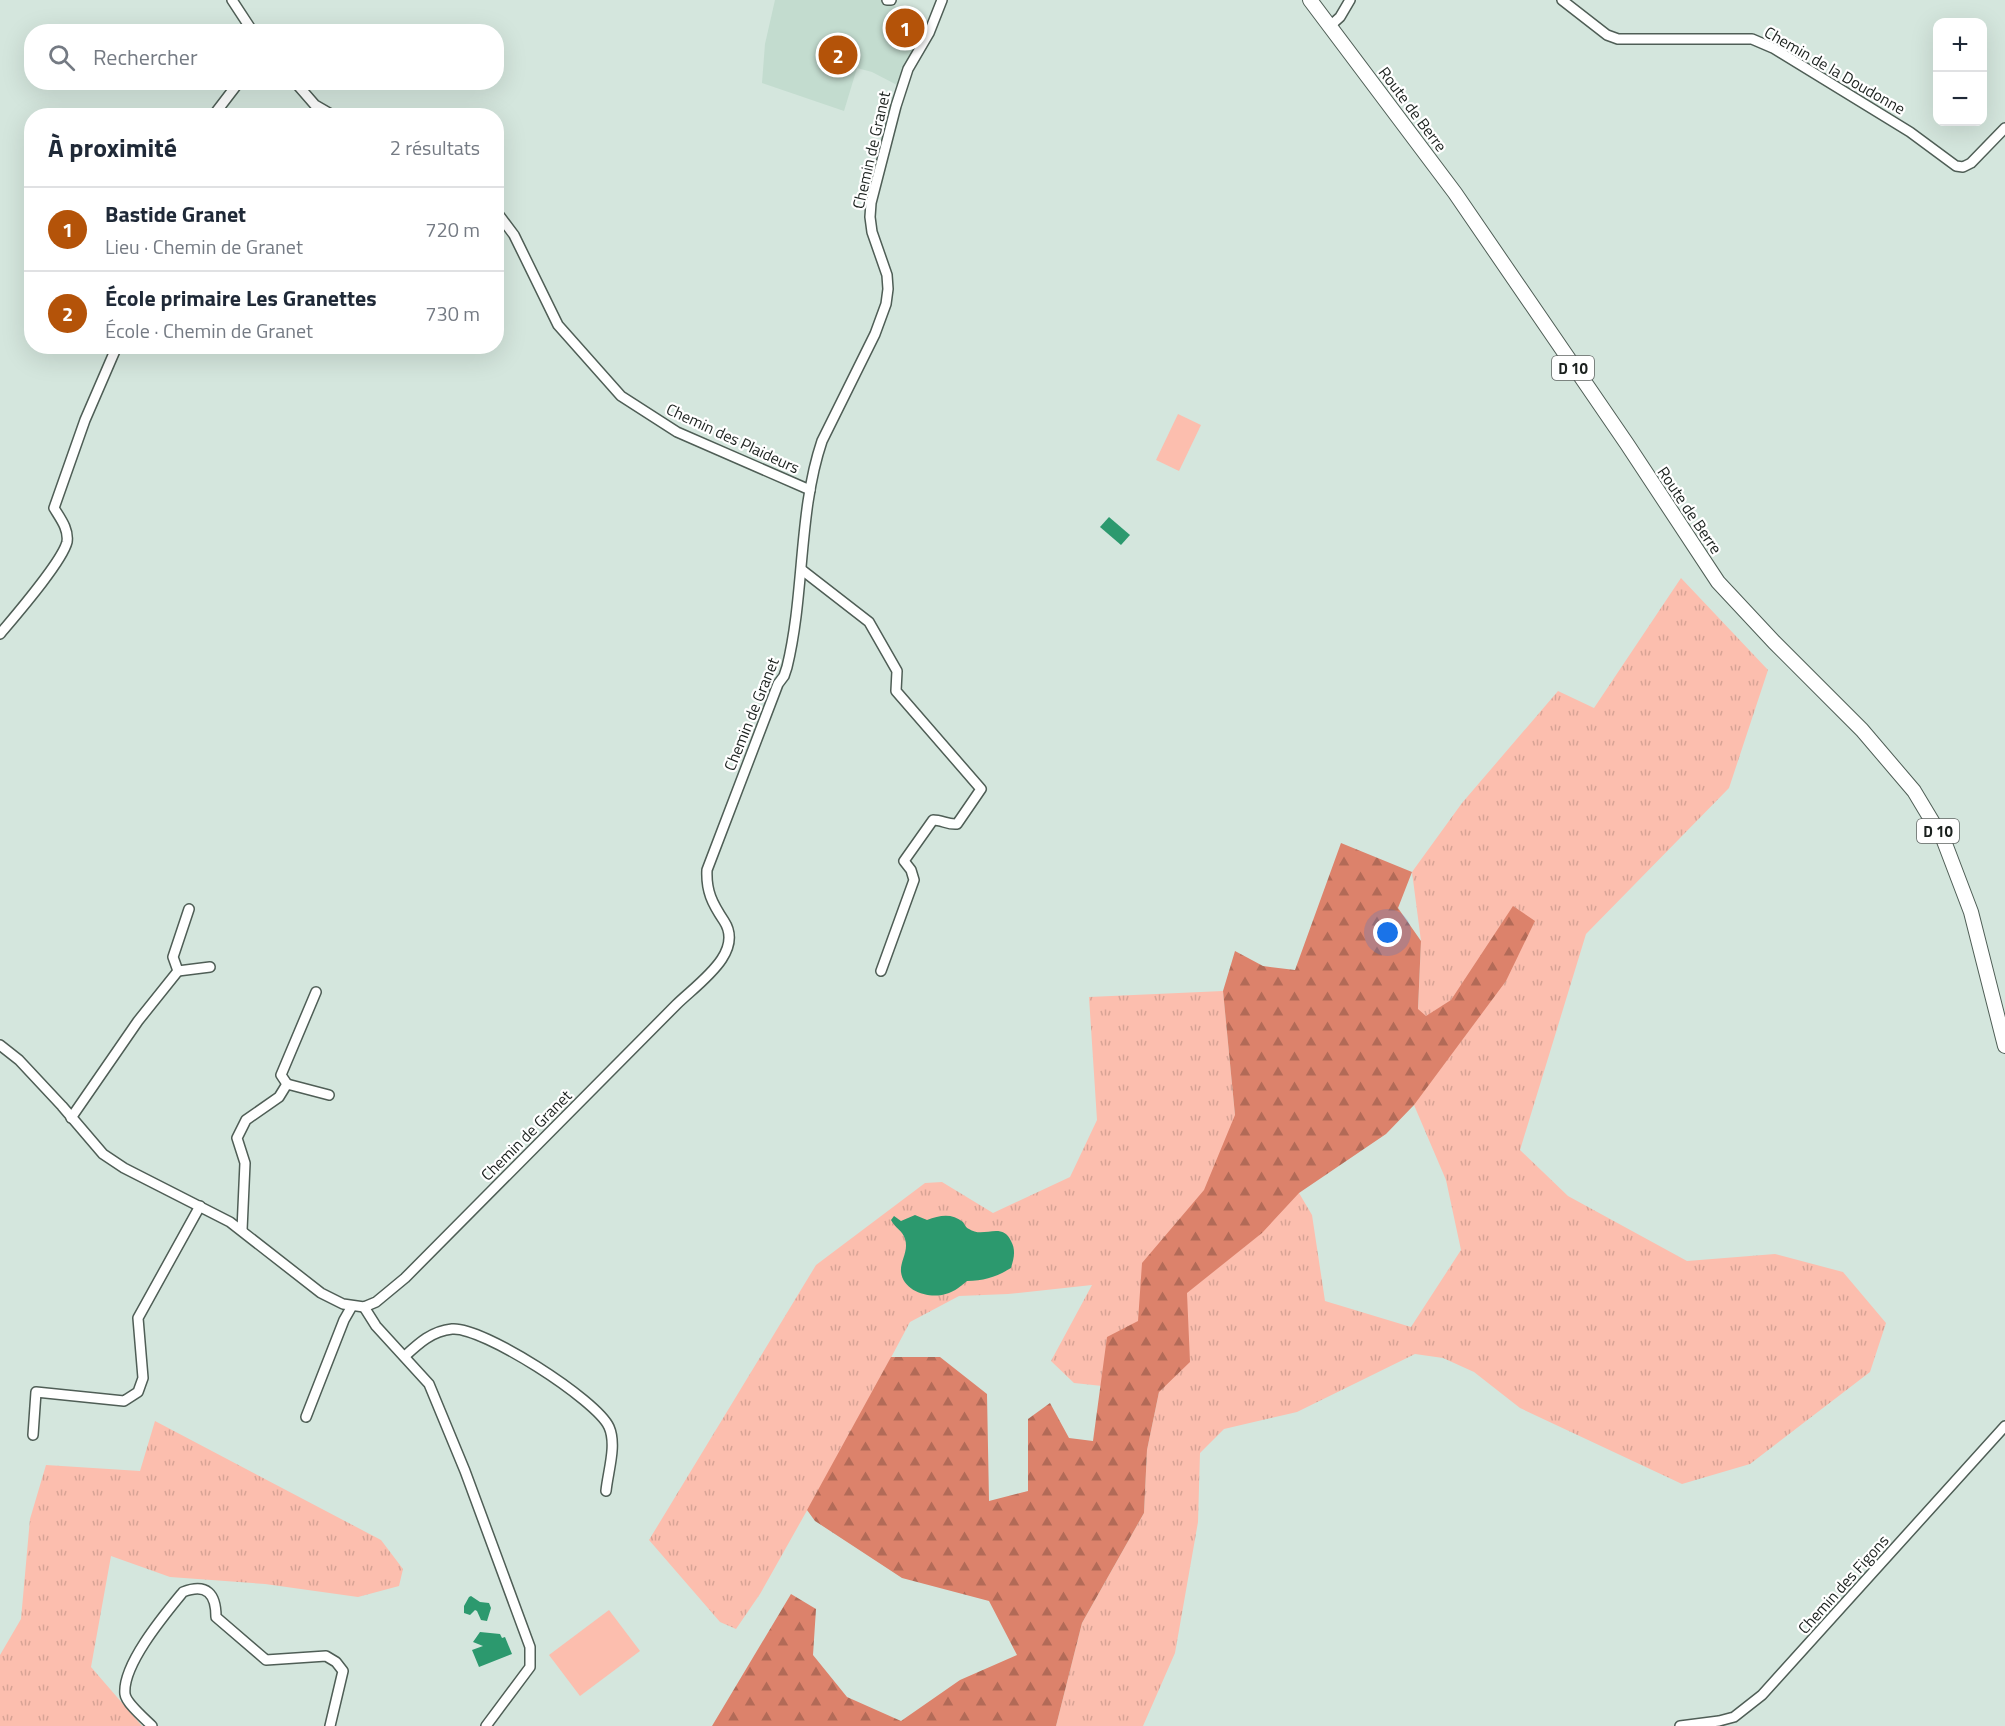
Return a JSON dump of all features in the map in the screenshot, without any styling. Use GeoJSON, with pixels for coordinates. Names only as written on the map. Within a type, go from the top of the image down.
{"type":"FeatureCollection","features":[{"type":"Feature","properties":{"kind":"main road","name":"Route de Berre"},"geometry":{"type":"LineString","coordinates":[[1310,0],[1455,193],[1718,582],[1779,648],[1862,730],[1914,791],[1944,841],[1971,912],[1994,1010],[2005,1046]]}},
{"type":"Feature","properties":{"kind":"street"},"geometry":{"type":"LineString","coordinates":[[232,0],[248,24]]}},
{"type":"Feature","properties":{"kind":"street","name":"Chemin de Granet"},"geometry":{"type":"LineString","coordinates":[[364,1307],[376,1302],[405,1278],[720,962],[727,951],[730,941],[729,931],[710,899],[706,885],[707,870],[775,692],[787,667],[799,604],[810,490],[816,458],[822,441],[875,334],[886,304],[887,275],[872,232],[871,203],[908,69],[929,33],[942,0]]}},
{"type":"Feature","properties":{"kind":"street"},"geometry":{"type":"LineString","coordinates":[[1330,26],[1340,16],[1350,0]]}},
{"type":"Feature","properties":{"kind":"street","name":"Chemin de la Doudonne"},"geometry":{"type":"LineString","coordinates":[[1562,0],[1607,35],[1618,39],[1752,39],[1773,48],[1910,132],[1956,166],[1963,167],[1971,163],[2005,128]]}},
{"type":"Feature","properties":{"kind":"street"},"geometry":{"type":"LineString","coordinates":[[219,108],[232,90]]}},
{"type":"Feature","properties":{"kind":"street"},"geometry":{"type":"LineString","coordinates":[[302,90],[320,108]]}},
{"type":"Feature","properties":{"kind":"street","name":"Chemin des Plaideurs"},"geometry":{"type":"LineString","coordinates":[[504,222],[514,235],[558,325],[621,396],[677,432],[810,490]]}},
{"type":"Feature","properties":{"kind":"street"},"geometry":{"type":"LineString","coordinates":[[0,634],[60,558],[67,541],[65,526],[54,508],[85,420],[114,354]]}},
{"type":"Feature","properties":{"kind":"street"},"geometry":{"type":"LineString","coordinates":[[802,570],[869,622],[897,671],[896,691],[981,789],[957,824],[950,825],[941,820],[933,820],[904,861],[914,879],[881,971]]}},
{"type":"Feature","properties":{"kind":"street"},"geometry":{"type":"LineString","coordinates":[[178,971],[173,957],[189,909]]}},
{"type":"Feature","properties":{"kind":"street"},"geometry":{"type":"LineString","coordinates":[[71,1118],[138,1022],[178,971],[210,967]]}},
{"type":"Feature","properties":{"kind":"street"},"geometry":{"type":"LineString","coordinates":[[316,992],[281,1076],[287,1084],[329,1095]]}},
{"type":"Feature","properties":{"kind":"street"},"geometry":{"type":"LineString","coordinates":[[0,1045],[19,1060],[103,1154],[124,1168],[242,1230],[321,1293],[343,1304],[364,1307],[376,1326],[429,1384],[465,1471],[530,1647],[530,1667],[486,1726]]}},
{"type":"Feature","properties":{"kind":"street"},"geometry":{"type":"LineString","coordinates":[[242,1230],[245,1163],[237,1138],[246,1120],[279,1097],[287,1084]]}},
{"type":"Feature","properties":{"kind":"street"},"geometry":{"type":"LineString","coordinates":[[33,1435],[36,1392],[124,1401],[138,1392],[143,1378],[138,1318],[200,1206]]}},
{"type":"Feature","properties":{"kind":"street"},"geometry":{"type":"LineString","coordinates":[[306,1417],[344,1320],[352,1306]]}},
{"type":"Feature","properties":{"kind":"street"},"geometry":{"type":"LineString","coordinates":[[405,1356],[421,1341],[438,1332],[455,1329],[494,1342],[526,1359],[597,1410],[608,1424],[613,1438],[606,1491]]}},
{"type":"Feature","properties":{"kind":"street","name":"Chemin des Figons"},"geometry":{"type":"LineString","coordinates":[[1680,1726],[1734,1717],[1762,1695],[2005,1426]]}},
{"type":"Feature","properties":{"kind":"street"},"geometry":{"type":"LineString","coordinates":[[152,1726],[125,1694],[127,1678],[147,1636],[183,1592],[191,1589],[204,1590],[210,1594],[216,1603],[216,1617],[266,1660],[326,1656],[336,1662],[343,1671],[330,1726]]}},
{"type":"Feature","properties":{"kind":"shaded area"},"geometry":{"type":"Polygon","coordinates":[[[775,0],[883,0],[928,27],[905,66],[897,85],[872,72],[857,68],[844,111],[762,83],[765,44],[775,0]]]}},
{"type":"Feature","properties":{"kind":"shaded area"},"geometry":{"type":"Polygon","coordinates":[[[1109,517],[1130,535],[1121,545],[1100,527],[1109,517]]]}},
{"type":"Feature","properties":{"kind":"shaded area"},"geometry":{"type":"Polygon","coordinates":[[[915,1215],[927,1220],[950,1216],[959,1219],[974,1232],[1003,1232],[1014,1248],[1011,1268],[990,1278],[967,1281],[946,1294],[936,1296],[916,1291],[906,1284],[903,1278],[901,1268],[906,1243],[903,1234],[891,1220],[894,1216],[901,1221],[915,1215]]]}},
{"type":"Feature","properties":{"kind":"shaded area"},"geometry":{"type":"Polygon","coordinates":[[[471,1596],[480,1602],[489,1603],[491,1608],[487,1621],[481,1620],[475,1610],[470,1615],[464,1613],[464,1606],[471,1596]]]}},
{"type":"Feature","properties":{"kind":"shaded area"},"geometry":{"type":"Polygon","coordinates":[[[480,1632],[500,1634],[502,1638],[505,1637],[512,1654],[479,1667],[472,1650],[483,1646],[473,1642],[480,1632]]]}},
{"type":"Feature","properties":{"kind":"green space"},"geometry":{"type":"Polygon","coordinates":[[[1178,414],[1201,425],[1179,471],[1156,460],[1178,414]]]}},
{"type":"Feature","properties":{"kind":"green space"},"geometry":{"type":"Polygon","coordinates":[[[1681,578],[1768,670],[1729,788],[1586,934],[1520,1150],[1568,1196],[1687,1261],[1775,1254],[1843,1272],[1886,1323],[1870,1372],[1750,1464],[1682,1484],[1520,1408],[1474,1372],[1443,1358],[1415,1354],[1297,1412],[1224,1429],[1200,1453],[1198,1522],[1175,1653],[1143,1726],[1056,1726],[1082,1623],[1144,1513],[1147,1450],[1159,1392],[1074,1383],[1051,1361],[1092,1285],[1008,1294],[959,1296],[910,1322],[760,1594],[736,1629],[720,1622],[649,1540],[816,1265],[925,1183],[942,1182],[993,1213],[1070,1177],[1097,1120],[1089,997],[1223,991],[1235,1115],[1299,1193],[1312,1215],[1325,1301],[1411,1327],[1461,1250],[1446,1180],[1414,1105],[1421,941],[1412,872],[1462,803],[1558,691],[1594,708],[1681,578]]]}},
{"type":"Feature","properties":{"kind":"green space"},"geometry":{"type":"Polygon","coordinates":[[[1341,843],[1412,872],[1398,908],[1421,941],[1418,1009],[1426,1016],[1451,1000],[1513,906],[1535,921],[1506,981],[1414,1105],[1386,1134],[1299,1193],[1262,1233],[1187,1293],[1190,1362],[1159,1392],[1147,1450],[1144,1513],[1082,1623],[1056,1726],[712,1726],[791,1594],[816,1609],[813,1655],[847,1697],[901,1721],[960,1680],[1017,1655],[989,1601],[902,1578],[815,1521],[807,1510],[891,1357],[940,1357],[987,1394],[989,1501],[1028,1491],[1028,1419],[1050,1403],[1069,1438],[1093,1441],[1107,1337],[1138,1321],[1142,1263],[1204,1190],[1235,1115],[1223,991],[1235,951],[1263,966],[1295,970],[1341,843]]]}},
{"type":"Feature","properties":{"kind":"green space"},"geometry":{"type":"Polygon","coordinates":[[[155,1421],[381,1540],[403,1569],[399,1586],[358,1597],[265,1584],[170,1577],[111,1556],[91,1667],[142,1726],[0,1726],[0,1655],[21,1619],[30,1519],[46,1465],[140,1471],[155,1421]]]}},
{"type":"Feature","properties":{"kind":"green space"},"geometry":{"type":"Polygon","coordinates":[[[609,1610],[640,1651],[580,1696],[549,1655],[609,1610]]]}},
{"type":"Feature","properties":{"kind":"place","name":"Bastide Granet"},"geometry":{"type":"Point","coordinates":[905,28]}},
{"type":"Feature","properties":{"kind":"place","name":"École primaire Les Granettes"},"geometry":{"type":"Point","coordinates":[838,55]}}]}
